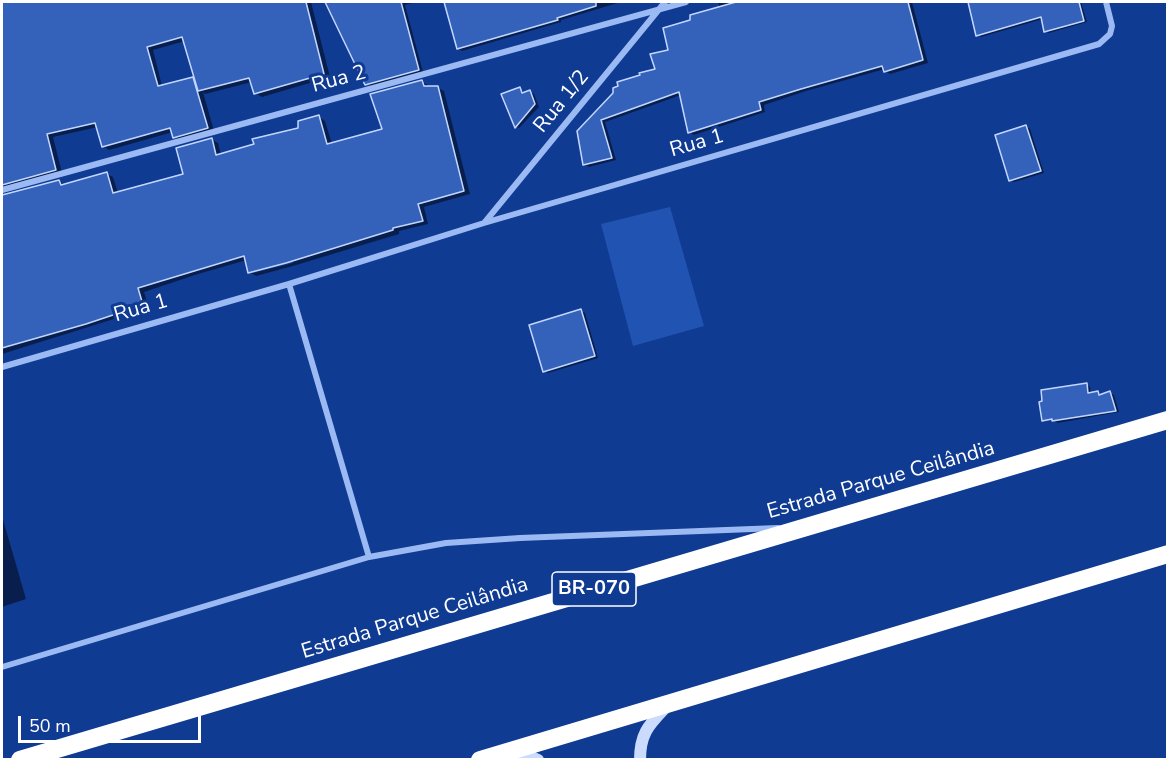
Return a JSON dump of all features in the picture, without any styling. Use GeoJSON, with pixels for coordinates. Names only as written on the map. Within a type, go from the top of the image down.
{"type":"FeatureCollection","features":[{"type":"Feature","properties":{"kind":"highway","name":"Estrada Parque Ceilândia"},"geometry":{"type":"LineString","coordinates":[[20,759],[1167,420]]}},
{"type":"Feature","properties":{"kind":"highway"},"geometry":{"type":"LineString","coordinates":[[480,759],[1167,554]]}},
{"type":"Feature","properties":{"kind":"main road"},"geometry":{"type":"LineString","coordinates":[[640,759],[642,738],[653,720],[670,703]]}},
{"type":"Feature","properties":{"kind":"main road"},"geometry":{"type":"LineString","coordinates":[[507,751],[538,759]]}},
{"type":"Feature","properties":{"kind":"street","name":"Rua 1/2"},"geometry":{"type":"LineString","coordinates":[[484,223],[665,2]]}},
{"type":"Feature","properties":{"kind":"street","name":"Rua 2"},"geometry":{"type":"LineString","coordinates":[[2,189],[686,2]]}},
{"type":"Feature","properties":{"kind":"street","name":"Rua 1"},"geometry":{"type":"LineString","coordinates":[[2,367],[289,284],[484,223],[1099,44],[1110,33],[1112,26],[1106,2]]}},
{"type":"Feature","properties":{"kind":"street"},"geometry":{"type":"LineString","coordinates":[[289,284],[369,557]]}},
{"type":"Feature","properties":{"kind":"street"},"geometry":{"type":"LineString","coordinates":[[2,667],[369,557],[446,543],[802,527]]}},
{"type":"Feature","properties":{"kind":"shaded area"},"geometry":{"type":"Polygon","coordinates":[[[670,207],[704,326],[633,346],[601,224],[670,207]]]}},
{"type":"Feature","properties":{"kind":"building"},"geometry":{"type":"Polygon","coordinates":[[[2,2],[306,2],[324,74],[254,94],[249,78],[198,91],[182,37],[147,47],[158,86],[193,77],[208,128],[173,138],[170,128],[102,147],[95,123],[47,134],[56,170],[2,185],[2,2]]]}},
{"type":"Feature","properties":{"kind":"building"},"geometry":{"type":"Polygon","coordinates":[[[325,2],[401,2],[419,70],[365,85],[325,2]]]}},
{"type":"Feature","properties":{"kind":"building"},"geometry":{"type":"Polygon","coordinates":[[[444,2],[596,2],[596,6],[557,18],[558,20],[457,49],[444,2]]]}},
{"type":"Feature","properties":{"kind":"building"},"geometry":{"type":"Polygon","coordinates":[[[736,2],[908,2],[923,60],[884,72],[882,66],[759,102],[761,110],[688,133],[679,92],[601,120],[612,158],[583,165],[577,131],[613,93],[613,88],[618,86],[617,82],[655,69],[650,54],[668,50],[663,28],[690,20],[690,15],[736,2]]]}},
{"type":"Feature","properties":{"kind":"building"},"geometry":{"type":"Polygon","coordinates":[[[968,2],[1079,2],[1084,21],[1044,32],[1041,17],[976,36],[968,2]]]}},
{"type":"Feature","properties":{"kind":"building"},"geometry":{"type":"Polygon","coordinates":[[[422,80],[424,86],[438,86],[464,191],[418,204],[423,221],[393,228],[393,230],[248,273],[244,256],[138,288],[143,305],[2,348],[2,195],[59,180],[61,185],[107,172],[113,193],[183,174],[176,148],[212,138],[216,155],[254,144],[252,139],[298,128],[298,121],[319,115],[327,144],[382,129],[370,94],[422,80]]]}},
{"type":"Feature","properties":{"kind":"building"},"geometry":{"type":"Polygon","coordinates":[[[520,87],[522,93],[530,90],[535,104],[515,128],[501,94],[520,87]]]}},
{"type":"Feature","properties":{"kind":"building"},"geometry":{"type":"Polygon","coordinates":[[[1026,125],[1041,171],[1009,181],[995,135],[1026,125]]]}},
{"type":"Feature","properties":{"kind":"building"},"geometry":{"type":"Polygon","coordinates":[[[581,309],[595,356],[543,372],[529,325],[581,309]]]}},
{"type":"Feature","properties":{"kind":"building"},"geometry":{"type":"Polygon","coordinates":[[[1087,383],[1088,393],[1098,391],[1099,395],[1110,391],[1116,411],[1042,421],[1039,402],[1042,401],[1041,390],[1087,383]]]}}]}
